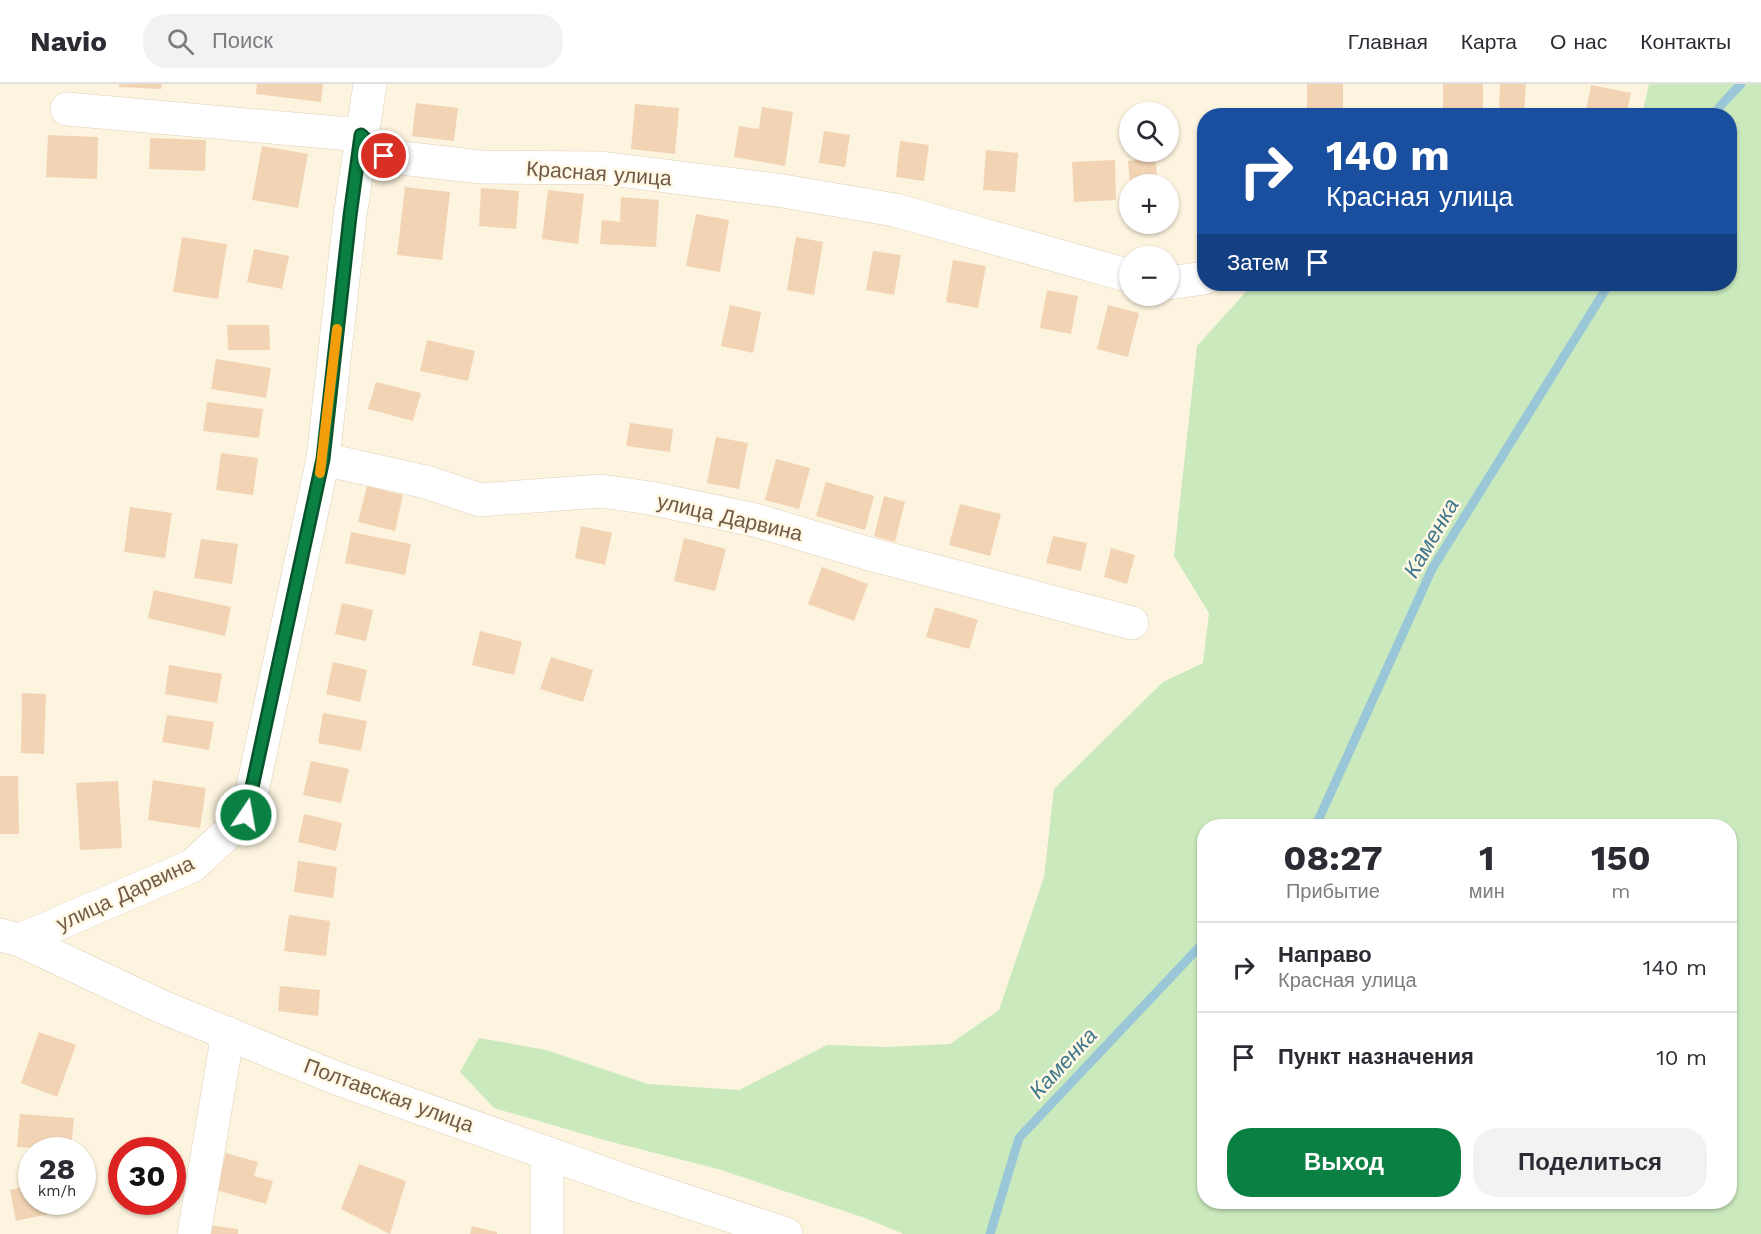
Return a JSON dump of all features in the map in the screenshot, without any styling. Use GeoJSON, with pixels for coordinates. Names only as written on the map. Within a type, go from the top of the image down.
{"type":"FeatureCollection","features":[{"type":"Feature","properties":{"kind":"street","name":"улица Дарвина"},"geometry":{"type":"LineString","coordinates":[[10,937],[192,866],[246,815],[323,459],[350,216],[370,84]]}},
{"type":"Feature","properties":{"kind":"street"},"geometry":{"type":"LineString","coordinates":[[67,109],[361,135]]}},
{"type":"Feature","properties":{"kind":"street","name":"Красная улица"},"geometry":{"type":"LineString","coordinates":[[361,135],[384,156],[481,167],[602,168],[777,190],[895,210],[1119,273]]}},
{"type":"Feature","properties":{"kind":"street"},"geometry":{"type":"LineString","coordinates":[[1179,282],[1197,280]]}},
{"type":"Feature","properties":{"kind":"street","name":"улица Дарвина"},"geometry":{"type":"LineString","coordinates":[[323,459],[426,482],[480,500],[601,491],[650,498],[755,520],[866,553],[1132,624]]}},
{"type":"Feature","properties":{"kind":"street","name":"Полтавская улица"},"geometry":{"type":"LineString","coordinates":[[10,937],[160,1006],[336,1078],[786,1234]]}},
{"type":"Feature","properties":{"kind":"street"},"geometry":{"type":"LineString","coordinates":[[194,1234],[228,1033]]}},
{"type":"Feature","properties":{"kind":"street"},"geometry":{"type":"LineString","coordinates":[[547,1153],[547,1234]]}},
{"type":"Feature","properties":{"kind":"green space"},"geometry":{"type":"Polygon","coordinates":[[[1649,84],[1761,84],[1761,1234],[904,1234],[865,1218],[718,1169],[604,1140],[494,1108],[460,1072],[479,1038],[546,1050],[648,1084],[739,1090],[827,1045],[887,1047],[950,1044],[999,1010],[1044,877],[1054,789],[1163,682],[1203,663],[1209,613],[1174,556],[1197,346],[1247,291],[1737,291],[1737,108],[1644,108],[1649,84]]]}},
{"type":"Feature","properties":{"kind":"building"},"geometry":{"type":"Polygon","coordinates":[[[119,84],[162,84],[161,89],[119,87],[119,84]]]}},
{"type":"Feature","properties":{"kind":"building"},"geometry":{"type":"Polygon","coordinates":[[[257,84],[323,84],[321,102],[256,94],[257,84]]]}},
{"type":"Feature","properties":{"kind":"building"},"geometry":{"type":"Polygon","coordinates":[[[1307,84],[1343,84],[1343,108],[1307,108],[1307,84]]]}},
{"type":"Feature","properties":{"kind":"building"},"geometry":{"type":"Polygon","coordinates":[[[1443,84],[1483,84],[1483,108],[1443,108],[1443,84]]]}},
{"type":"Feature","properties":{"kind":"building"},"geometry":{"type":"Polygon","coordinates":[[[1500,84],[1526,84],[1524,108],[1499,108],[1500,84]]]}},
{"type":"Feature","properties":{"kind":"building"},"geometry":{"type":"Polygon","coordinates":[[[1591,85],[1631,93],[1628,108],[1587,108],[1591,85]]]}},
{"type":"Feature","properties":{"kind":"building"},"geometry":{"type":"Polygon","coordinates":[[[416,103],[458,108],[454,141],[412,136],[416,103]]]}},
{"type":"Feature","properties":{"kind":"building"},"geometry":{"type":"Polygon","coordinates":[[[635,104],[679,108],[675,154],[631,149],[635,104]]]}},
{"type":"Feature","properties":{"kind":"building"},"geometry":{"type":"Polygon","coordinates":[[[762,107],[793,112],[785,166],[734,157],[739,126],[759,129],[762,107]]]}},
{"type":"Feature","properties":{"kind":"building"},"geometry":{"type":"Polygon","coordinates":[[[824,131],[850,135],[845,167],[819,163],[824,131]]]}},
{"type":"Feature","properties":{"kind":"building"},"geometry":{"type":"Polygon","coordinates":[[[48,135],[98,137],[97,179],[46,177],[48,135]]]}},
{"type":"Feature","properties":{"kind":"building"},"geometry":{"type":"Polygon","coordinates":[[[150,138],[206,140],[205,171],[149,169],[150,138]]]}},
{"type":"Feature","properties":{"kind":"building"},"geometry":{"type":"Polygon","coordinates":[[[900,141],[929,145],[924,181],[896,177],[900,141]]]}},
{"type":"Feature","properties":{"kind":"building"},"geometry":{"type":"Polygon","coordinates":[[[262,146],[308,154],[298,208],[252,200],[262,146]]]}},
{"type":"Feature","properties":{"kind":"building"},"geometry":{"type":"Polygon","coordinates":[[[986,150],[1018,153],[1015,192],[983,190],[986,150]]]}},
{"type":"Feature","properties":{"kind":"building"},"geometry":{"type":"Polygon","coordinates":[[[1115,160],[1116,200],[1074,202],[1072,162],[1115,160]]]}},
{"type":"Feature","properties":{"kind":"building"},"geometry":{"type":"Polygon","coordinates":[[[1128,162],[1155,162],[1157,174],[1129,174],[1128,162]]]}},
{"type":"Feature","properties":{"kind":"building"},"geometry":{"type":"Polygon","coordinates":[[[405,187],[450,192],[442,260],[397,255],[405,187]]]}},
{"type":"Feature","properties":{"kind":"building"},"geometry":{"type":"Polygon","coordinates":[[[481,188],[519,191],[516,229],[479,226],[481,188]]]}},
{"type":"Feature","properties":{"kind":"building"},"geometry":{"type":"Polygon","coordinates":[[[548,190],[584,194],[578,244],[542,239],[548,190]]]}},
{"type":"Feature","properties":{"kind":"building"},"geometry":{"type":"Polygon","coordinates":[[[621,197],[659,200],[656,247],[600,244],[602,220],[620,222],[621,197]]]}},
{"type":"Feature","properties":{"kind":"building"},"geometry":{"type":"Polygon","coordinates":[[[696,214],[729,220],[720,272],[686,266],[696,214]]]}},
{"type":"Feature","properties":{"kind":"building"},"geometry":{"type":"Polygon","coordinates":[[[182,237],[227,244],[218,299],[173,292],[182,237]]]}},
{"type":"Feature","properties":{"kind":"building"},"geometry":{"type":"Polygon","coordinates":[[[796,237],[823,242],[814,295],[787,290],[796,237]]]}},
{"type":"Feature","properties":{"kind":"building"},"geometry":{"type":"Polygon","coordinates":[[[254,249],[289,256],[282,289],[247,282],[254,249]]]}},
{"type":"Feature","properties":{"kind":"building"},"geometry":{"type":"Polygon","coordinates":[[[873,251],[901,255],[894,295],[866,290],[873,251]]]}},
{"type":"Feature","properties":{"kind":"building"},"geometry":{"type":"Polygon","coordinates":[[[953,260],[986,266],[978,308],[946,302],[953,260]]]}},
{"type":"Feature","properties":{"kind":"building"},"geometry":{"type":"Polygon","coordinates":[[[1047,290],[1078,296],[1071,334],[1040,328],[1047,290]]]}},
{"type":"Feature","properties":{"kind":"building"},"geometry":{"type":"Polygon","coordinates":[[[730,305],[761,312],[753,353],[721,346],[730,305]]]}},
{"type":"Feature","properties":{"kind":"building"},"geometry":{"type":"Polygon","coordinates":[[[1108,305],[1139,313],[1128,357],[1097,349],[1108,305]]]}},
{"type":"Feature","properties":{"kind":"building"},"geometry":{"type":"Polygon","coordinates":[[[227,325],[269,325],[270,350],[228,350],[227,325]]]}},
{"type":"Feature","properties":{"kind":"building"},"geometry":{"type":"Polygon","coordinates":[[[427,340],[475,351],[468,381],[420,371],[427,340]]]}},
{"type":"Feature","properties":{"kind":"building"},"geometry":{"type":"Polygon","coordinates":[[[216,359],[271,368],[266,398],[211,389],[216,359]]]}},
{"type":"Feature","properties":{"kind":"building"},"geometry":{"type":"Polygon","coordinates":[[[376,382],[421,393],[413,421],[368,409],[376,382]]]}},
{"type":"Feature","properties":{"kind":"building"},"geometry":{"type":"Polygon","coordinates":[[[207,402],[263,409],[259,438],[203,431],[207,402]]]}},
{"type":"Feature","properties":{"kind":"building"},"geometry":{"type":"Polygon","coordinates":[[[630,423],[673,429],[670,452],[626,446],[630,423]]]}},
{"type":"Feature","properties":{"kind":"building"},"geometry":{"type":"Polygon","coordinates":[[[716,437],[748,443],[739,489],[707,483],[716,437]]]}},
{"type":"Feature","properties":{"kind":"building"},"geometry":{"type":"Polygon","coordinates":[[[221,453],[258,458],[253,495],[216,490],[221,453]]]}},
{"type":"Feature","properties":{"kind":"building"},"geometry":{"type":"Polygon","coordinates":[[[776,459],[810,468],[799,509],[765,500],[776,459]]]}},
{"type":"Feature","properties":{"kind":"building"},"geometry":{"type":"Polygon","coordinates":[[[826,482],[874,496],[865,530],[816,516],[826,482]]]}},
{"type":"Feature","properties":{"kind":"building"},"geometry":{"type":"Polygon","coordinates":[[[367,486],[403,495],[395,531],[358,522],[367,486]]]}},
{"type":"Feature","properties":{"kind":"building"},"geometry":{"type":"Polygon","coordinates":[[[884,496],[905,502],[895,542],[874,536],[884,496]]]}},
{"type":"Feature","properties":{"kind":"building"},"geometry":{"type":"Polygon","coordinates":[[[960,504],[1001,514],[990,556],[949,545],[960,504]]]}},
{"type":"Feature","properties":{"kind":"building"},"geometry":{"type":"Polygon","coordinates":[[[130,507],[172,513],[165,558],[124,552],[130,507]]]}},
{"type":"Feature","properties":{"kind":"building"},"geometry":{"type":"Polygon","coordinates":[[[581,526],[612,533],[605,565],[575,558],[581,526]]]}},
{"type":"Feature","properties":{"kind":"building"},"geometry":{"type":"Polygon","coordinates":[[[351,532],[411,544],[405,575],[345,563],[351,532]]]}},
{"type":"Feature","properties":{"kind":"building"},"geometry":{"type":"Polygon","coordinates":[[[1053,536],[1087,543],[1081,571],[1046,563],[1053,536]]]}},
{"type":"Feature","properties":{"kind":"building"},"geometry":{"type":"Polygon","coordinates":[[[684,538],[726,549],[715,591],[674,581],[684,538]]]}},
{"type":"Feature","properties":{"kind":"building"},"geometry":{"type":"Polygon","coordinates":[[[201,539],[238,544],[232,584],[194,578],[201,539]]]}},
{"type":"Feature","properties":{"kind":"building"},"geometry":{"type":"Polygon","coordinates":[[[1111,548],[1135,555],[1127,584],[1104,577],[1111,548]]]}},
{"type":"Feature","properties":{"kind":"building"},"geometry":{"type":"Polygon","coordinates":[[[822,567],[868,584],[854,621],[808,604],[822,567]]]}},
{"type":"Feature","properties":{"kind":"building"},"geometry":{"type":"Polygon","coordinates":[[[154,590],[231,607],[225,636],[148,618],[154,590]]]}},
{"type":"Feature","properties":{"kind":"building"},"geometry":{"type":"Polygon","coordinates":[[[342,603],[373,610],[366,641],[335,634],[342,603]]]}},
{"type":"Feature","properties":{"kind":"building"},"geometry":{"type":"Polygon","coordinates":[[[935,607],[978,620],[969,649],[926,637],[935,607]]]}},
{"type":"Feature","properties":{"kind":"building"},"geometry":{"type":"Polygon","coordinates":[[[480,631],[522,642],[514,675],[472,665],[480,631]]]}},
{"type":"Feature","properties":{"kind":"building"},"geometry":{"type":"Polygon","coordinates":[[[551,657],[593,670],[583,702],[540,689],[551,657]]]}},
{"type":"Feature","properties":{"kind":"building"},"geometry":{"type":"Polygon","coordinates":[[[333,662],[367,670],[360,702],[326,694],[333,662]]]}},
{"type":"Feature","properties":{"kind":"building"},"geometry":{"type":"Polygon","coordinates":[[[169,665],[222,674],[217,703],[165,694],[169,665]]]}},
{"type":"Feature","properties":{"kind":"building"},"geometry":{"type":"Polygon","coordinates":[[[22,693],[46,694],[44,754],[21,753],[22,693]]]}},
{"type":"Feature","properties":{"kind":"building"},"geometry":{"type":"Polygon","coordinates":[[[323,713],[367,721],[361,751],[318,743],[323,713]]]}},
{"type":"Feature","properties":{"kind":"building"},"geometry":{"type":"Polygon","coordinates":[[[167,715],[214,722],[209,750],[162,742],[167,715]]]}},
{"type":"Feature","properties":{"kind":"building"},"geometry":{"type":"Polygon","coordinates":[[[311,761],[349,769],[341,803],[303,795],[311,761]]]}},
{"type":"Feature","properties":{"kind":"building"},"geometry":{"type":"Polygon","coordinates":[[[0,776],[18,776],[19,834],[0,834],[0,776]]]}},
{"type":"Feature","properties":{"kind":"building"},"geometry":{"type":"Polygon","coordinates":[[[153,780],[206,788],[200,828],[148,820],[153,780]]]}},
{"type":"Feature","properties":{"kind":"building"},"geometry":{"type":"Polygon","coordinates":[[[118,781],[122,848],[80,850],[76,783],[118,781]]]}},
{"type":"Feature","properties":{"kind":"building"},"geometry":{"type":"Polygon","coordinates":[[[304,814],[342,823],[336,851],[298,842],[304,814]]]}},
{"type":"Feature","properties":{"kind":"building"},"geometry":{"type":"Polygon","coordinates":[[[298,861],[337,867],[333,898],[294,892],[298,861]]]}},
{"type":"Feature","properties":{"kind":"building"},"geometry":{"type":"Polygon","coordinates":[[[289,915],[330,921],[326,956],[284,951],[289,915]]]}},
{"type":"Feature","properties":{"kind":"building"},"geometry":{"type":"Polygon","coordinates":[[[280,986],[320,990],[318,1016],[278,1011],[280,986]]]}},
{"type":"Feature","properties":{"kind":"building"},"geometry":{"type":"Polygon","coordinates":[[[39,1032],[76,1045],[57,1097],[21,1083],[39,1032]]]}},
{"type":"Feature","properties":{"kind":"building"},"geometry":{"type":"Polygon","coordinates":[[[20,1114],[74,1118],[72,1137],[18,1137],[17,1147],[20,1114]]]}},
{"type":"Feature","properties":{"kind":"building"},"geometry":{"type":"Polygon","coordinates":[[[226,1153],[258,1162],[254,1176],[273,1181],[266,1204],[216,1190],[226,1153]]]}},
{"type":"Feature","properties":{"kind":"building"},"geometry":{"type":"Polygon","coordinates":[[[359,1164],[406,1181],[390,1234],[341,1209],[359,1164]]]}},
{"type":"Feature","properties":{"kind":"building"},"geometry":{"type":"Polygon","coordinates":[[[18,1188],[18,1215],[44,1215],[16,1221],[10,1190],[18,1188]]]}},
{"type":"Feature","properties":{"kind":"building"},"geometry":{"type":"Polygon","coordinates":[[[207,1225],[238,1229],[238,1234],[206,1234],[207,1225]]]}},
{"type":"Feature","properties":{"kind":"building"},"geometry":{"type":"Polygon","coordinates":[[[472,1226],[497,1232],[497,1234],[470,1234],[472,1226]]]}},
{"type":"Feature","properties":{"kind":"waterway","name":"Каменка"},"geometry":{"type":"LineString","coordinates":[[1719,108],[1741,84]]}},
{"type":"Feature","properties":{"kind":"waterway","name":"Каменка"},"geometry":{"type":"LineString","coordinates":[[1319,819],[1432,569],[1605,291]]}},
{"type":"Feature","properties":{"kind":"waterway","name":"Каменка"},"geometry":{"type":"LineString","coordinates":[[990,1234],[1019,1138],[1197,949]]}},
{"type":"Feature","properties":{"kind":"slow traffic"},"geometry":{"type":"LineString","coordinates":[[320,473],[337,329]]}},
{"type":"Feature","properties":{"kind":"route"},"geometry":{"type":"LineString","coordinates":[[246,815],[323,459],[361,135],[384,156]]}}]}
